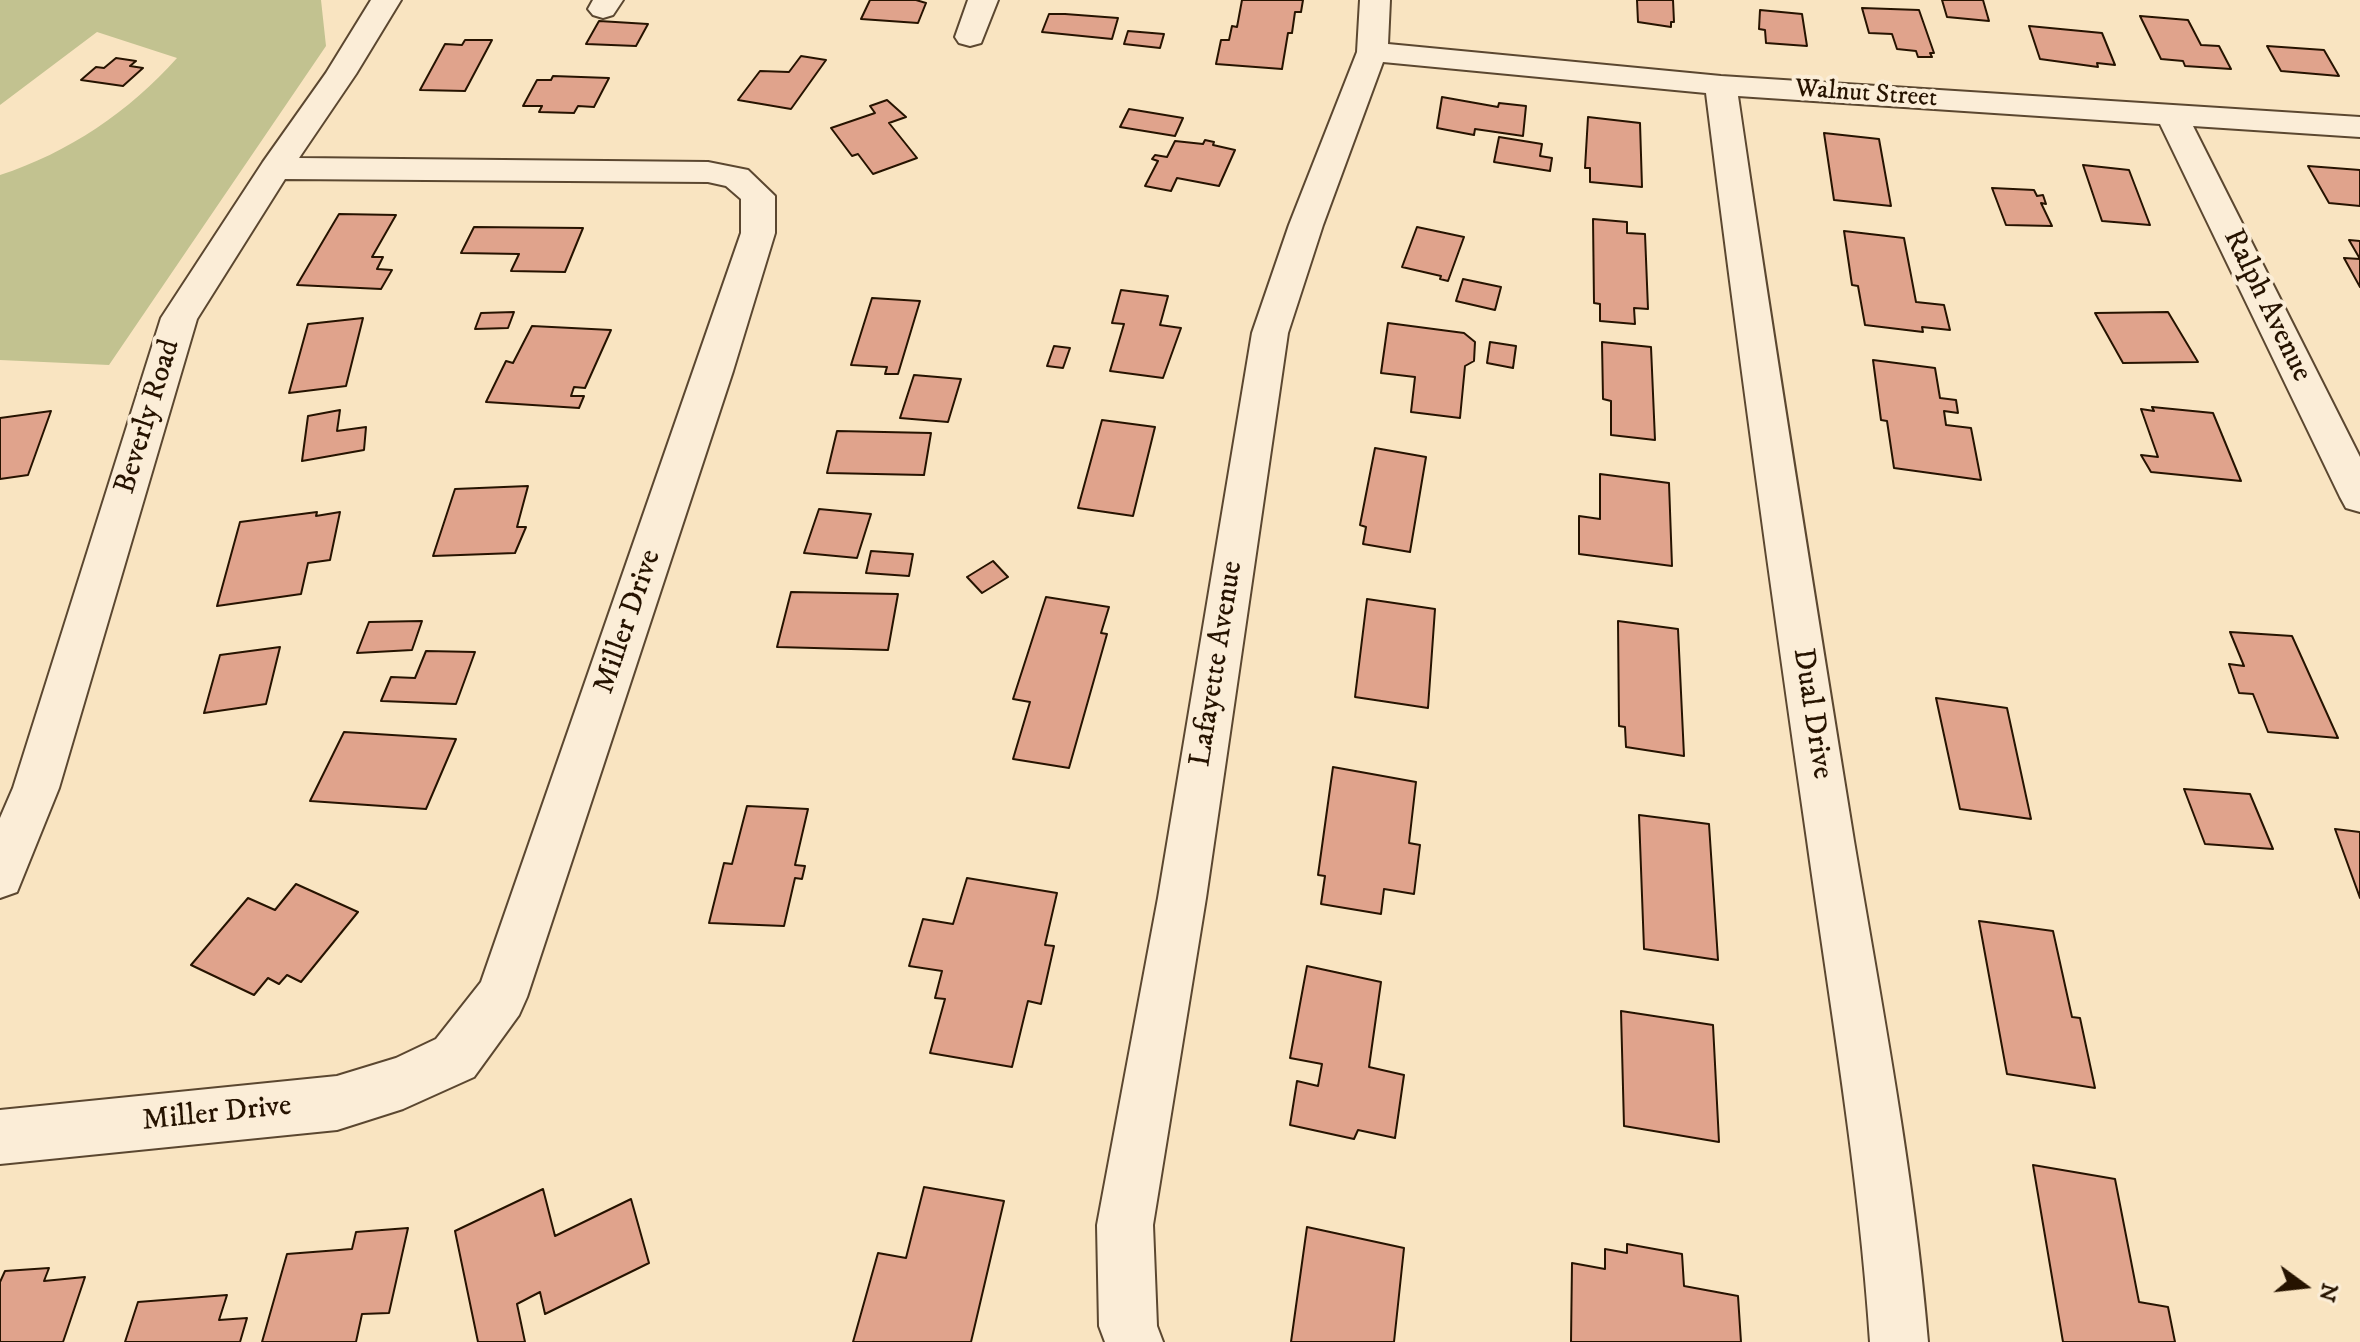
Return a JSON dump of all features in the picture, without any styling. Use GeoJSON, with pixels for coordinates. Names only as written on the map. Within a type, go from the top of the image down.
{"type":"FeatureCollection","features":[{"type":"Feature","properties":{"kind":"street","name":"Beverly Road"},"geometry":{"type":"LineString","coordinates":[[0,876],[36,788],[179,318],[275,169],[341,74],[386,0]]}},
{"type":"Feature","properties":{"kind":"street"},"geometry":{"type":"LineString","coordinates":[[970,37],[983,0]]}},
{"type":"Feature","properties":{"kind":"street","name":"Lafayette Avenue"},"geometry":{"type":"LineString","coordinates":[[1134,1342],[1128,1326],[1125,1225],[1182,898],[1270,333],[1306,225],[1372,52],[1375,0]]}},
{"type":"Feature","properties":{"kind":"street","name":"Walnut Street"},"geometry":{"type":"LineString","coordinates":[[1372,52],[1721,85],[2360,127]]}},
{"type":"Feature","properties":{"kind":"street","name":"Dual Drive"},"geometry":{"type":"LineString","coordinates":[[1721,85],[1759,373],[1863,1052],[1895,1287],[1899,1342]]}},
{"type":"Feature","properties":{"kind":"street","name":"Ralph Avenue"},"geometry":{"type":"LineString","coordinates":[[2172,115],[2360,497]]}},
{"type":"Feature","properties":{"kind":"street","name":"Miller Drive"},"geometry":{"type":"LineString","coordinates":[[0,1137],[337,1103],[403,1083],[455,1058],[501,997],[758,233],[758,196],[736,177],[708,172],[275,169]]}},
{"type":"Feature","properties":{"kind":"green space"},"geometry":{"type":"Polygon","coordinates":[[[0,0],[321,0],[326,46],[109,365],[0,360],[0,175],[50,155],[96,128],[139,96],[177,58],[97,32],[0,105],[0,0]]]}},
{"type":"Feature","properties":{"kind":"building"},"geometry":{"type":"Polygon","coordinates":[[[870,0],[916,0],[926,3],[918,23],[861,19],[870,0]]]}},
{"type":"Feature","properties":{"kind":"building"},"geometry":{"type":"Polygon","coordinates":[[[1242,0],[1303,0],[1301,12],[1295,12],[1292,33],[1288,33],[1282,69],[1216,64],[1221,40],[1229,40],[1232,26],[1237,27],[1242,0]]]}},
{"type":"Feature","properties":{"kind":"building"},"geometry":{"type":"Polygon","coordinates":[[[1637,0],[1673,0],[1674,22],[1671,22],[1671,27],[1638,22],[1637,0]]]}},
{"type":"Feature","properties":{"kind":"building"},"geometry":{"type":"Polygon","coordinates":[[[1942,0],[1983,0],[1989,21],[1947,17],[1942,0]]]}},
{"type":"Feature","properties":{"kind":"building"},"geometry":{"type":"Polygon","coordinates":[[[1862,8],[1919,10],[1934,53],[1930,53],[1932,57],[1918,57],[1916,51],[1897,49],[1892,34],[1869,33],[1862,8]]]}},
{"type":"Feature","properties":{"kind":"building"},"geometry":{"type":"Polygon","coordinates":[[[1760,10],[1802,14],[1807,46],[1766,43],[1765,30],[1759,29],[1760,10]]]}},
{"type":"Feature","properties":{"kind":"building"},"geometry":{"type":"Polygon","coordinates":[[[1049,14],[1118,18],[1112,39],[1042,32],[1049,14]]]}},
{"type":"Feature","properties":{"kind":"building"},"geometry":{"type":"Polygon","coordinates":[[[2140,16],[2188,20],[2201,45],[2219,46],[2231,69],[2185,66],[2183,61],[2161,59],[2140,16]]]}},
{"type":"Feature","properties":{"kind":"building"},"geometry":{"type":"Polygon","coordinates":[[[599,21],[648,24],[636,46],[586,44],[599,21]]]}},
{"type":"Feature","properties":{"kind":"building"},"geometry":{"type":"Polygon","coordinates":[[[2029,26],[2102,33],[2115,65],[2097,63],[2098,67],[2040,59],[2029,26]]]}},
{"type":"Feature","properties":{"kind":"building"},"geometry":{"type":"Polygon","coordinates":[[[1128,31],[1164,34],[1160,48],[1124,44],[1128,31]]]}},
{"type":"Feature","properties":{"kind":"building"},"geometry":{"type":"Polygon","coordinates":[[[465,40],[492,40],[465,91],[420,90],[445,44],[462,45],[465,40]]]}},
{"type":"Feature","properties":{"kind":"building"},"geometry":{"type":"Polygon","coordinates":[[[2267,46],[2324,50],[2339,76],[2281,71],[2267,46]]]}},
{"type":"Feature","properties":{"kind":"building"},"geometry":{"type":"Polygon","coordinates":[[[801,56],[826,60],[791,109],[738,100],[760,71],[789,72],[801,56]]]}},
{"type":"Feature","properties":{"kind":"building"},"geometry":{"type":"Polygon","coordinates":[[[116,58],[136,61],[130,66],[143,68],[123,86],[81,80],[96,67],[104,68],[116,58]]]}},
{"type":"Feature","properties":{"kind":"building"},"geometry":{"type":"Polygon","coordinates":[[[553,76],[609,78],[594,107],[578,106],[574,113],[539,112],[542,106],[523,106],[537,80],[551,80],[553,76]]]}},
{"type":"Feature","properties":{"kind":"building"},"geometry":{"type":"Polygon","coordinates":[[[1442,97],[1498,107],[1499,103],[1526,106],[1523,136],[1475,129],[1474,135],[1437,128],[1442,97]]]}},
{"type":"Feature","properties":{"kind":"building"},"geometry":{"type":"Polygon","coordinates":[[[887,100],[906,117],[889,123],[917,158],[873,174],[858,154],[852,156],[831,128],[875,113],[870,106],[887,100]]]}},
{"type":"Feature","properties":{"kind":"building"},"geometry":{"type":"Polygon","coordinates":[[[1129,109],[1183,118],[1175,136],[1120,127],[1129,109]]]}},
{"type":"Feature","properties":{"kind":"building"},"geometry":{"type":"Polygon","coordinates":[[[1588,117],[1640,123],[1642,187],[1590,182],[1590,168],[1585,168],[1588,117]]]}},
{"type":"Feature","properties":{"kind":"building"},"geometry":{"type":"Polygon","coordinates":[[[1824,133],[1879,139],[1891,206],[1834,200],[1824,133]]]}},
{"type":"Feature","properties":{"kind":"building"},"geometry":{"type":"Polygon","coordinates":[[[1499,137],[1542,144],[1540,156],[1552,158],[1550,171],[1494,162],[1499,137]]]}},
{"type":"Feature","properties":{"kind":"building"},"geometry":{"type":"Polygon","coordinates":[[[1205,140],[1235,150],[1219,186],[1177,178],[1171,191],[1145,186],[1158,161],[1152,159],[1155,155],[1167,157],[1175,141],[1203,144],[1205,140]]]}},
{"type":"Feature","properties":{"kind":"building"},"geometry":{"type":"Polygon","coordinates":[[[2083,165],[2129,170],[2150,225],[2102,221],[2083,165]]]}},
{"type":"Feature","properties":{"kind":"building"},"geometry":{"type":"Polygon","coordinates":[[[2308,166],[2360,170],[2360,206],[2329,203],[2308,166]]]}},
{"type":"Feature","properties":{"kind":"building"},"geometry":{"type":"Polygon","coordinates":[[[1992,188],[2034,190],[2037,196],[2043,195],[2046,204],[2041,203],[2052,226],[2006,225],[1992,188]]]}},
{"type":"Feature","properties":{"kind":"building"},"geometry":{"type":"Polygon","coordinates":[[[339,214],[396,215],[372,257],[383,257],[377,269],[392,270],[381,289],[297,285],[339,214]]]}},
{"type":"Feature","properties":{"kind":"building"},"geometry":{"type":"Polygon","coordinates":[[[1593,219],[1627,222],[1627,233],[1645,234],[1648,309],[1634,308],[1635,324],[1600,321],[1600,304],[1594,303],[1593,219]]]}},
{"type":"Feature","properties":{"kind":"building"},"geometry":{"type":"Polygon","coordinates":[[[474,227],[583,228],[565,272],[511,271],[519,254],[461,253],[474,227]]]}},
{"type":"Feature","properties":{"kind":"building"},"geometry":{"type":"Polygon","coordinates":[[[1417,227],[1464,237],[1448,281],[1440,279],[1441,276],[1402,267],[1417,227]]]}},
{"type":"Feature","properties":{"kind":"building"},"geometry":{"type":"Polygon","coordinates":[[[1844,231],[1904,238],[1916,302],[1944,305],[1950,330],[1922,327],[1923,332],[1865,325],[1858,286],[1852,285],[1844,231]]]}},
{"type":"Feature","properties":{"kind":"building"},"geometry":{"type":"Polygon","coordinates":[[[2349,240],[2360,241],[2360,259],[2349,240]]]}},
{"type":"Feature","properties":{"kind":"building"},"geometry":{"type":"Polygon","coordinates":[[[2344,258],[2360,259],[2360,287],[2344,258]]]}},
{"type":"Feature","properties":{"kind":"building"},"geometry":{"type":"Polygon","coordinates":[[[1463,279],[1501,287],[1495,310],[1456,301],[1463,279]]]}},
{"type":"Feature","properties":{"kind":"building"},"geometry":{"type":"Polygon","coordinates":[[[1121,290],[1168,296],[1160,325],[1181,328],[1163,378],[1110,371],[1124,324],[1112,323],[1121,290]]]}},
{"type":"Feature","properties":{"kind":"building"},"geometry":{"type":"Polygon","coordinates":[[[872,298],[920,301],[898,374],[885,374],[887,367],[851,365],[872,298]]]}},
{"type":"Feature","properties":{"kind":"building"},"geometry":{"type":"Polygon","coordinates":[[[514,312],[508,328],[475,329],[481,313],[514,312]]]}},
{"type":"Feature","properties":{"kind":"building"},"geometry":{"type":"Polygon","coordinates":[[[2168,312],[2198,362],[2123,363],[2095,313],[2168,312]]]}},
{"type":"Feature","properties":{"kind":"building"},"geometry":{"type":"Polygon","coordinates":[[[363,318],[346,386],[289,393],[308,324],[363,318]]]}},
{"type":"Feature","properties":{"kind":"building"},"geometry":{"type":"Polygon","coordinates":[[[1388,323],[1464,333],[1475,342],[1474,361],[1465,366],[1460,418],[1411,412],[1415,377],[1381,373],[1388,323]]]}},
{"type":"Feature","properties":{"kind":"building"},"geometry":{"type":"Polygon","coordinates":[[[532,326],[611,330],[585,388],[574,387],[571,396],[584,396],[579,408],[486,402],[506,361],[513,363],[532,326]]]}},
{"type":"Feature","properties":{"kind":"building"},"geometry":{"type":"Polygon","coordinates":[[[1490,342],[1516,346],[1513,368],[1487,363],[1490,342]]]}},
{"type":"Feature","properties":{"kind":"building"},"geometry":{"type":"Polygon","coordinates":[[[1602,342],[1651,347],[1655,440],[1611,435],[1611,401],[1603,399],[1602,342]]]}},
{"type":"Feature","properties":{"kind":"building"},"geometry":{"type":"Polygon","coordinates":[[[1054,346],[1070,348],[1063,368],[1047,366],[1054,346]]]}},
{"type":"Feature","properties":{"kind":"building"},"geometry":{"type":"Polygon","coordinates":[[[1873,360],[1935,368],[1940,398],[1956,400],[1958,413],[1944,411],[1946,425],[1971,428],[1981,480],[1894,468],[1887,421],[1881,420],[1873,360]]]}},
{"type":"Feature","properties":{"kind":"building"},"geometry":{"type":"Polygon","coordinates":[[[914,375],[961,379],[948,422],[900,418],[914,375]]]}},
{"type":"Feature","properties":{"kind":"building"},"geometry":{"type":"Polygon","coordinates":[[[2152,407],[2213,413],[2241,481],[2151,472],[2141,455],[2158,457],[2141,409],[2154,411],[2152,407]]]}},
{"type":"Feature","properties":{"kind":"building"},"geometry":{"type":"Polygon","coordinates":[[[340,410],[337,431],[366,427],[364,450],[302,461],[308,416],[340,410]]]}},
{"type":"Feature","properties":{"kind":"building"},"geometry":{"type":"Polygon","coordinates":[[[51,411],[28,475],[0,479],[0,418],[51,411]]]}},
{"type":"Feature","properties":{"kind":"building"},"geometry":{"type":"Polygon","coordinates":[[[1102,420],[1155,427],[1133,516],[1078,508],[1102,420]]]}},
{"type":"Feature","properties":{"kind":"building"},"geometry":{"type":"Polygon","coordinates":[[[837,431],[931,433],[924,475],[827,473],[837,431]]]}},
{"type":"Feature","properties":{"kind":"building"},"geometry":{"type":"Polygon","coordinates":[[[1375,448],[1426,457],[1410,552],[1363,544],[1366,527],[1360,525],[1375,448]]]}},
{"type":"Feature","properties":{"kind":"building"},"geometry":{"type":"Polygon","coordinates":[[[1600,474],[1669,483],[1672,566],[1579,554],[1579,516],[1600,519],[1600,474]]]}},
{"type":"Feature","properties":{"kind":"building"},"geometry":{"type":"Polygon","coordinates":[[[528,486],[517,527],[526,527],[515,553],[433,556],[455,489],[528,486]]]}},
{"type":"Feature","properties":{"kind":"building"},"geometry":{"type":"Polygon","coordinates":[[[819,509],[871,514],[857,558],[804,553],[819,509]]]}},
{"type":"Feature","properties":{"kind":"building"},"geometry":{"type":"Polygon","coordinates":[[[317,512],[316,516],[340,512],[330,560],[308,563],[301,594],[217,606],[240,522],[317,512]]]}},
{"type":"Feature","properties":{"kind":"building"},"geometry":{"type":"Polygon","coordinates":[[[871,551],[913,554],[909,576],[866,573],[871,551]]]}},
{"type":"Feature","properties":{"kind":"building"},"geometry":{"type":"Polygon","coordinates":[[[993,561],[1008,577],[982,593],[967,577],[993,561]]]}},
{"type":"Feature","properties":{"kind":"building"},"geometry":{"type":"Polygon","coordinates":[[[791,592],[898,594],[888,650],[777,647],[791,592]]]}},
{"type":"Feature","properties":{"kind":"building"},"geometry":{"type":"Polygon","coordinates":[[[1046,597],[1109,607],[1101,633],[1107,634],[1069,768],[1013,759],[1030,702],[1013,699],[1046,597]]]}},
{"type":"Feature","properties":{"kind":"building"},"geometry":{"type":"Polygon","coordinates":[[[1367,599],[1435,609],[1428,708],[1355,697],[1367,599]]]}},
{"type":"Feature","properties":{"kind":"building"},"geometry":{"type":"Polygon","coordinates":[[[422,621],[412,650],[357,653],[369,622],[422,621]]]}},
{"type":"Feature","properties":{"kind":"building"},"geometry":{"type":"Polygon","coordinates":[[[1618,621],[1678,629],[1684,756],[1626,747],[1625,727],[1619,726],[1618,621]]]}},
{"type":"Feature","properties":{"kind":"building"},"geometry":{"type":"Polygon","coordinates":[[[2230,632],[2292,636],[2338,738],[2268,732],[2253,694],[2239,693],[2229,664],[2244,666],[2230,632]]]}},
{"type":"Feature","properties":{"kind":"building"},"geometry":{"type":"Polygon","coordinates":[[[280,647],[266,704],[204,713],[220,655],[280,647]]]}},
{"type":"Feature","properties":{"kind":"building"},"geometry":{"type":"Polygon","coordinates":[[[426,651],[475,652],[456,704],[381,701],[391,677],[415,678],[426,651]]]}},
{"type":"Feature","properties":{"kind":"building"},"geometry":{"type":"Polygon","coordinates":[[[1936,698],[2007,708],[2031,819],[1960,809],[1936,698]]]}},
{"type":"Feature","properties":{"kind":"building"},"geometry":{"type":"Polygon","coordinates":[[[344,732],[456,739],[426,809],[310,801],[344,732]]]}},
{"type":"Feature","properties":{"kind":"building"},"geometry":{"type":"Polygon","coordinates":[[[1333,767],[1416,782],[1409,843],[1420,845],[1414,894],[1384,889],[1381,914],[1321,904],[1325,876],[1318,875],[1333,767]]]}},
{"type":"Feature","properties":{"kind":"building"},"geometry":{"type":"Polygon","coordinates":[[[2184,789],[2250,794],[2273,849],[2205,844],[2184,789]]]}},
{"type":"Feature","properties":{"kind":"building"},"geometry":{"type":"Polygon","coordinates":[[[747,806],[808,809],[795,865],[805,866],[802,879],[795,878],[784,926],[709,923],[724,863],[732,864],[747,806]]]}},
{"type":"Feature","properties":{"kind":"building"},"geometry":{"type":"Polygon","coordinates":[[[1639,815],[1709,824],[1718,960],[1644,949],[1639,815]]]}},
{"type":"Feature","properties":{"kind":"building"},"geometry":{"type":"Polygon","coordinates":[[[2335,829],[2360,832],[2360,898],[2335,829]]]}},
{"type":"Feature","properties":{"kind":"building"},"geometry":{"type":"Polygon","coordinates":[[[967,878],[1057,893],[1045,945],[1054,946],[1041,1004],[1028,1001],[1012,1067],[930,1053],[945,999],[935,998],[942,971],[909,966],[923,919],[953,924],[967,878]]]}},
{"type":"Feature","properties":{"kind":"building"},"geometry":{"type":"Polygon","coordinates":[[[296,884],[358,912],[301,982],[287,975],[279,984],[268,978],[254,995],[191,965],[248,898],[275,910],[296,884]]]}},
{"type":"Feature","properties":{"kind":"building"},"geometry":{"type":"Polygon","coordinates":[[[1979,921],[2053,931],[2072,1017],[2080,1018],[2095,1088],[2007,1074],[1979,921]]]}},
{"type":"Feature","properties":{"kind":"building"},"geometry":{"type":"Polygon","coordinates":[[[1307,966],[1381,982],[1369,1067],[1404,1075],[1395,1138],[1358,1130],[1354,1139],[1290,1125],[1297,1081],[1318,1086],[1322,1064],[1290,1058],[1307,966]]]}},
{"type":"Feature","properties":{"kind":"building"},"geometry":{"type":"Polygon","coordinates":[[[1621,1011],[1713,1025],[1719,1142],[1624,1126],[1621,1011]]]}},
{"type":"Feature","properties":{"kind":"building"},"geometry":{"type":"Polygon","coordinates":[[[2033,1165],[2115,1179],[2139,1302],[2168,1307],[2175,1342],[2063,1342],[2033,1165]]]}},
{"type":"Feature","properties":{"kind":"building"},"geometry":{"type":"Polygon","coordinates":[[[924,1187],[1004,1201],[971,1342],[853,1342],[878,1253],[906,1258],[924,1187]]]}},
{"type":"Feature","properties":{"kind":"building"},"geometry":{"type":"Polygon","coordinates":[[[543,1189],[555,1236],[631,1199],[649,1263],[545,1314],[540,1292],[517,1304],[525,1342],[478,1342],[455,1231],[543,1189]]]}},
{"type":"Feature","properties":{"kind":"building"},"geometry":{"type":"Polygon","coordinates":[[[1307,1227],[1404,1248],[1394,1342],[1291,1342],[1307,1227]]]}},
{"type":"Feature","properties":{"kind":"building"},"geometry":{"type":"Polygon","coordinates":[[[408,1228],[389,1313],[362,1314],[356,1342],[262,1342],[287,1254],[352,1249],[356,1232],[408,1228]]]}},
{"type":"Feature","properties":{"kind":"building"},"geometry":{"type":"Polygon","coordinates":[[[1627,1244],[1682,1254],[1684,1286],[1738,1296],[1741,1342],[1571,1342],[1572,1263],[1605,1269],[1605,1249],[1627,1253],[1627,1244]]]}},
{"type":"Feature","properties":{"kind":"building"},"geometry":{"type":"Polygon","coordinates":[[[49,1268],[44,1281],[85,1277],[63,1342],[0,1342],[0,1282],[5,1271],[49,1268]]]}},
{"type":"Feature","properties":{"kind":"building"},"geometry":{"type":"Polygon","coordinates":[[[227,1295],[219,1320],[247,1318],[240,1342],[125,1342],[138,1302],[227,1295]]]}}]}
